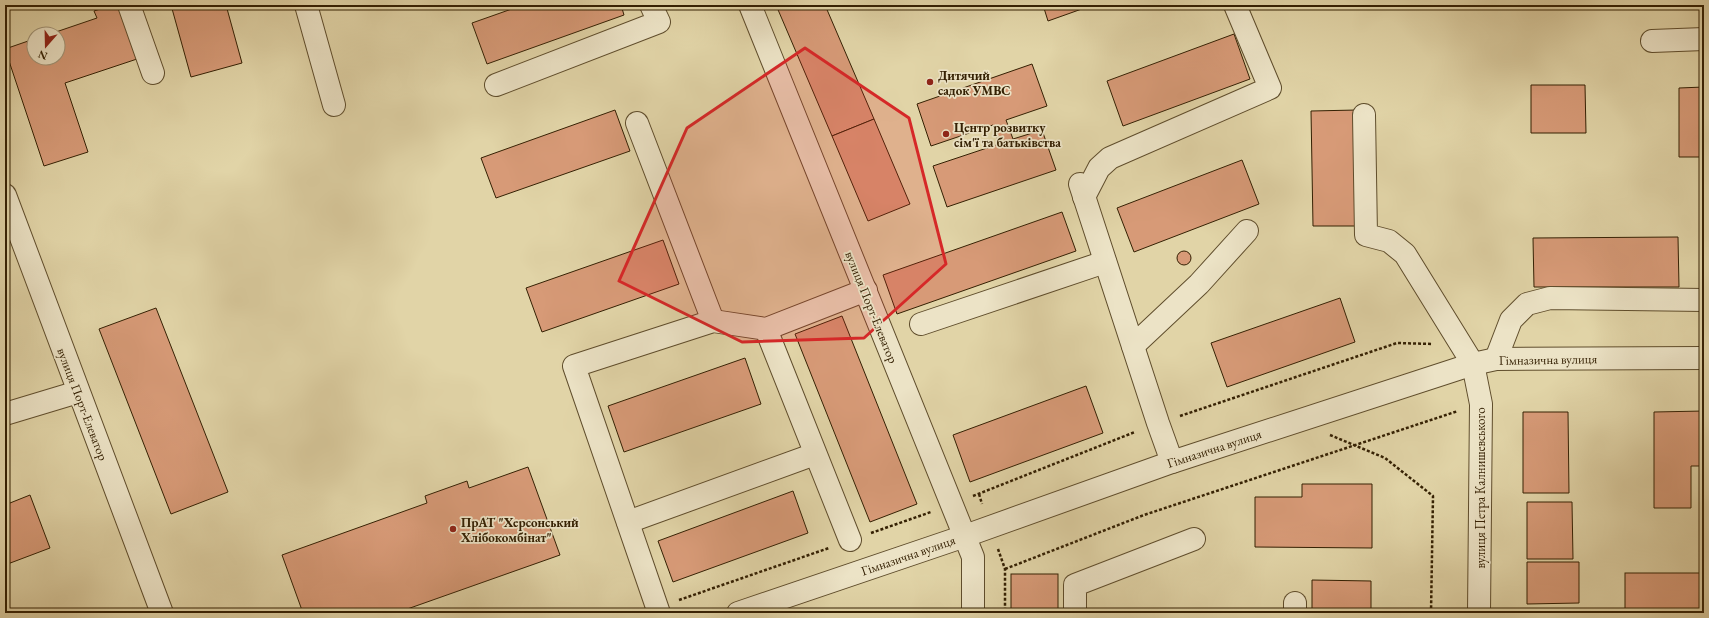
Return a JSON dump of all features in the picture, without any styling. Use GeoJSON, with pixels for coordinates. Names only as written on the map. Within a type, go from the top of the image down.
{"type":"FeatureCollection","features":[{"type":"Feature","properties":{"kind":"street"},"geometry":{"type":"LineString","coordinates":[[130,5],[153,73]]}},
{"type":"Feature","properties":{"kind":"street"},"geometry":{"type":"LineString","coordinates":[[306,5],[334,105]]}},
{"type":"Feature","properties":{"kind":"street"},"geometry":{"type":"LineString","coordinates":[[496,86],[659,22],[652,5]]}},
{"type":"Feature","properties":{"kind":"street","name":"вулиця Порт-Елеватор"},"geometry":{"type":"LineString","coordinates":[[750,5],[974,557],[973,613]]}},
{"type":"Feature","properties":{"kind":"street"},"geometry":{"type":"LineString","coordinates":[[1172,462],[1081,188],[1110,158],[1270,88],[1235,5]]}},
{"type":"Feature","properties":{"kind":"street"},"geometry":{"type":"LineString","coordinates":[[1652,41],[1704,39]]}},
{"type":"Feature","properties":{"kind":"street","name":"вулиця Петра Калнишевського"},"geometry":{"type":"LineString","coordinates":[[1364,115],[1366,235],[1389,241],[1405,254],[1473,364],[1481,404],[1479,613]]}},
{"type":"Feature","properties":{"kind":"street"},"geometry":{"type":"LineString","coordinates":[[637,122],[713,321]]}},
{"type":"Feature","properties":{"kind":"street","name":"вулиця Порт-Елеватор"},"geometry":{"type":"LineString","coordinates":[[5,195],[162,613]]}},
{"type":"Feature","properties":{"kind":"street"},"geometry":{"type":"LineString","coordinates":[[1133,346],[1199,284],[1247,231]]}},
{"type":"Feature","properties":{"kind":"street"},"geometry":{"type":"LineString","coordinates":[[921,324],[1106,262]]}},
{"type":"Feature","properties":{"kind":"street"},"geometry":{"type":"LineString","coordinates":[[658,610],[574,366],[713,321],[766,329],[866,290]]}},
{"type":"Feature","properties":{"kind":"street"},"geometry":{"type":"LineString","coordinates":[[1496,359],[1511,320],[1527,304],[1550,298],[1704,300]]}},
{"type":"Feature","properties":{"kind":"street"},"geometry":{"type":"LineString","coordinates":[[766,329],[850,540]]}},
{"type":"Feature","properties":{"kind":"street","name":"Гімназична вулиця"},"geometry":{"type":"LineString","coordinates":[[738,613],[965,536],[1172,462],[1473,364],[1496,359],[1704,358]]}},
{"type":"Feature","properties":{"kind":"street"},"geometry":{"type":"LineString","coordinates":[[5,414],[78,392]]}},
{"type":"Feature","properties":{"kind":"street"},"geometry":{"type":"LineString","coordinates":[[628,522],[815,454]]}},
{"type":"Feature","properties":{"kind":"street"},"geometry":{"type":"LineString","coordinates":[[1075,613],[1075,586],[1194,539]]}},
{"type":"Feature","properties":{"kind":"path"},"geometry":{"type":"LineString","coordinates":[[658,610],[952,504],[1158,423],[1397,343],[1463,346]]}},
{"type":"Feature","properties":{"kind":"path"},"geometry":{"type":"LineString","coordinates":[[1005,569],[1144,515],[1481,404]]}},
{"type":"Feature","properties":{"kind":"path"},"geometry":{"type":"LineString","coordinates":[[1296,422],[1385,458],[1433,496],[1430,613]]}},
{"type":"Feature","properties":{"kind":"highlighted area"},"geometry":{"type":"Polygon","coordinates":[[[805,48],[909,118],[946,264],[864,338],[742,342],[619,281],[687,128],[805,48]]]}},
{"type":"Feature","properties":{"kind":"building"},"geometry":{"type":"Polygon","coordinates":[[[113,5],[119,5],[137,59],[65,83],[88,152],[44,166],[5,49],[26,42],[26,66],[66,66],[66,29],[97,18],[94,11],[113,5]]]}},
{"type":"Feature","properties":{"kind":"building"},"geometry":{"type":"Polygon","coordinates":[[[171,5],[226,5],[242,63],[191,77],[171,5]]]}},
{"type":"Feature","properties":{"kind":"building"},"geometry":{"type":"Polygon","coordinates":[[[523,5],[621,5],[624,15],[487,64],[472,23],[523,5]]]}},
{"type":"Feature","properties":{"kind":"building"},"geometry":{"type":"Polygon","coordinates":[[[776,5],[825,5],[874,119],[832,136],[776,5]]]}},
{"type":"Feature","properties":{"kind":"building"},"geometry":{"type":"Polygon","coordinates":[[[1043,5],[1093,5],[1048,21],[1043,5]]]}},
{"type":"Feature","properties":{"kind":"building"},"geometry":{"type":"Polygon","coordinates":[[[1234,34],[1250,79],[1123,126],[1107,81],[1234,34]]]}},
{"type":"Feature","properties":{"kind":"building","name":"Центр розвитку сім'ї та батьківства"},"geometry":{"type":"Polygon","coordinates":[[[1032,64],[1047,106],[1006,120],[1013,139],[1042,130],[1056,170],[947,207],[933,166],[999,144],[993,125],[931,146],[917,104],[1032,64]]]}},
{"type":"Feature","properties":{"kind":"building"},"geometry":{"type":"Polygon","coordinates":[[[1531,85],[1585,85],[1586,133],[1531,133],[1531,85]]]}},
{"type":"Feature","properties":{"kind":"building"},"geometry":{"type":"Polygon","coordinates":[[[1704,87],[1704,157],[1679,157],[1679,88],[1704,87]]]}},
{"type":"Feature","properties":{"kind":"building"},"geometry":{"type":"Polygon","coordinates":[[[615,110],[630,151],[496,198],[481,158],[615,110]]]}},
{"type":"Feature","properties":{"kind":"building"},"geometry":{"type":"Polygon","coordinates":[[[1357,110],[1358,226],[1313,226],[1311,111],[1357,110]]]}},
{"type":"Feature","properties":{"kind":"building"},"geometry":{"type":"Polygon","coordinates":[[[874,119],[910,204],[868,221],[832,136],[874,119]]]}},
{"type":"Feature","properties":{"kind":"building"},"geometry":{"type":"Polygon","coordinates":[[[1242,160],[1259,204],[1134,252],[1117,208],[1242,160]]]}},
{"type":"Feature","properties":{"kind":"building"},"geometry":{"type":"Polygon","coordinates":[[[1062,212],[1076,251],[897,314],[883,275],[1062,212]]]}},
{"type":"Feature","properties":{"kind":"building"},"geometry":{"type":"Polygon","coordinates":[[[1678,237],[1679,287],[1534,287],[1533,238],[1678,237]]]}},
{"type":"Feature","properties":{"kind":"building"},"geometry":{"type":"Polygon","coordinates":[[[663,240],[679,284],[542,332],[526,288],[663,240]]]}},
{"type":"Feature","properties":{"kind":"building"},"geometry":{"type":"Polygon","coordinates":[[[1181,251],[1187,251],[1191,255],[1191,261],[1187,265],[1181,265],[1177,261],[1177,255],[1181,251]]]}},
{"type":"Feature","properties":{"kind":"building"},"geometry":{"type":"Polygon","coordinates":[[[1340,298],[1355,342],[1227,387],[1211,343],[1340,298]]]}},
{"type":"Feature","properties":{"kind":"building"},"geometry":{"type":"Polygon","coordinates":[[[156,308],[228,492],[171,514],[99,329],[156,308]]]}},
{"type":"Feature","properties":{"kind":"building"},"geometry":{"type":"Polygon","coordinates":[[[842,316],[917,504],[870,522],[795,334],[842,316]]]}},
{"type":"Feature","properties":{"kind":"building"},"geometry":{"type":"Polygon","coordinates":[[[745,358],[761,404],[624,452],[608,406],[745,358]]]}},
{"type":"Feature","properties":{"kind":"building"},"geometry":{"type":"Polygon","coordinates":[[[1086,386],[1103,433],[970,482],[953,435],[1086,386]]]}},
{"type":"Feature","properties":{"kind":"building"},"geometry":{"type":"Polygon","coordinates":[[[1704,411],[1704,466],[1691,466],[1691,508],[1654,508],[1654,412],[1704,411]]]}},
{"type":"Feature","properties":{"kind":"building"},"geometry":{"type":"Polygon","coordinates":[[[1523,412],[1568,412],[1569,493],[1523,493],[1523,412]]]}},
{"type":"Feature","properties":{"kind":"building","name":"ПрАТ \"Херсонський Хлібокомбінат\""},"geometry":{"type":"Polygon","coordinates":[[[528,467],[560,555],[396,613],[303,613],[282,555],[427,503],[425,496],[467,481],[469,488],[528,467]]]}},
{"type":"Feature","properties":{"kind":"building"},"geometry":{"type":"Polygon","coordinates":[[[1302,484],[1372,484],[1372,548],[1255,547],[1255,497],[1302,497],[1302,484]]]}},
{"type":"Feature","properties":{"kind":"building"},"geometry":{"type":"Polygon","coordinates":[[[793,491],[808,533],[673,582],[658,541],[793,491]]]}},
{"type":"Feature","properties":{"kind":"building"},"geometry":{"type":"Polygon","coordinates":[[[30,495],[50,548],[5,565],[5,505],[30,495]]]}},
{"type":"Feature","properties":{"kind":"building"},"geometry":{"type":"Polygon","coordinates":[[[1527,502],[1572,502],[1573,559],[1527,559],[1527,502]]]}},
{"type":"Feature","properties":{"kind":"building"},"geometry":{"type":"Polygon","coordinates":[[[1527,562],[1579,562],[1579,603],[1527,604],[1527,562]]]}},
{"type":"Feature","properties":{"kind":"building"},"geometry":{"type":"Polygon","coordinates":[[[1625,573],[1704,573],[1704,613],[1625,613],[1625,573]]]}},
{"type":"Feature","properties":{"kind":"building"},"geometry":{"type":"Polygon","coordinates":[[[1011,574],[1058,574],[1058,613],[1011,613],[1011,574]]]}},
{"type":"Feature","properties":{"kind":"building"},"geometry":{"type":"Polygon","coordinates":[[[1312,580],[1371,581],[1371,613],[1312,613],[1312,580]]]}},
{"type":"Feature","properties":{"kind":"place","name":"Дитячий садок УМВС"},"geometry":{"type":"Point","coordinates":[930,82]}},
{"type":"Feature","properties":{"kind":"place","name":"Центр розвитку сім'ї та батьківства"},"geometry":{"type":"Point","coordinates":[946,134]}},
{"type":"Feature","properties":{"kind":"place","name":"ПрАТ \"Херсонський Хлібокомбінат\""},"geometry":{"type":"Point","coordinates":[453,529]}}]}
